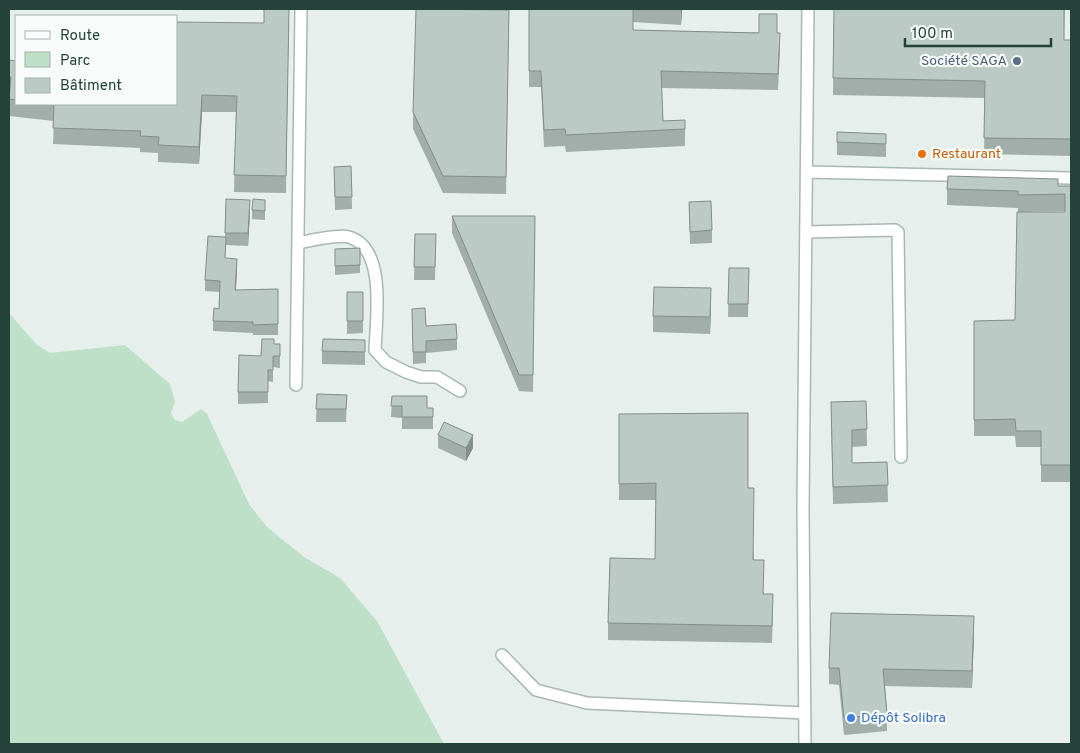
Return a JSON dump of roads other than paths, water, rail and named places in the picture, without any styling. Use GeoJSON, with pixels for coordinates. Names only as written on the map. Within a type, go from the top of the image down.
{"type":"FeatureCollection","features":[{"type":"Feature","properties":{"kind":"street"},"geometry":{"type":"LineString","coordinates":[[296,384],[301,9]]}},
{"type":"Feature","properties":{"kind":"street"},"geometry":{"type":"LineString","coordinates":[[805,744],[803,510],[808,9]]}},
{"type":"Feature","properties":{"kind":"street"},"geometry":{"type":"LineString","coordinates":[[807,172],[1071,178]]}},
{"type":"Feature","properties":{"kind":"street"},"geometry":{"type":"LineString","coordinates":[[806,232],[895,230],[898,232],[901,457]]}},
{"type":"Feature","properties":{"kind":"street"},"geometry":{"type":"LineString","coordinates":[[299,243],[348,236],[362,243],[376,268],[375,350],[386,362],[406,372],[421,376],[437,377],[460,391]]}},
{"type":"Feature","properties":{"kind":"street"},"geometry":{"type":"LineString","coordinates":[[502,656],[536,690],[587,703],[805,713]]}},
{"type":"Feature","properties":{"kind":"place","name":"Société SAGA"},"geometry":{"type":"Point","coordinates":[1017,61]}},
{"type":"Feature","properties":{"kind":"place","name":"Restaurant"},"geometry":{"type":"Point","coordinates":[922,154]}},
{"type":"Feature","properties":{"kind":"place","name":"Dépôt Solibra"},"geometry":{"type":"Point","coordinates":[851,718]}}]}
